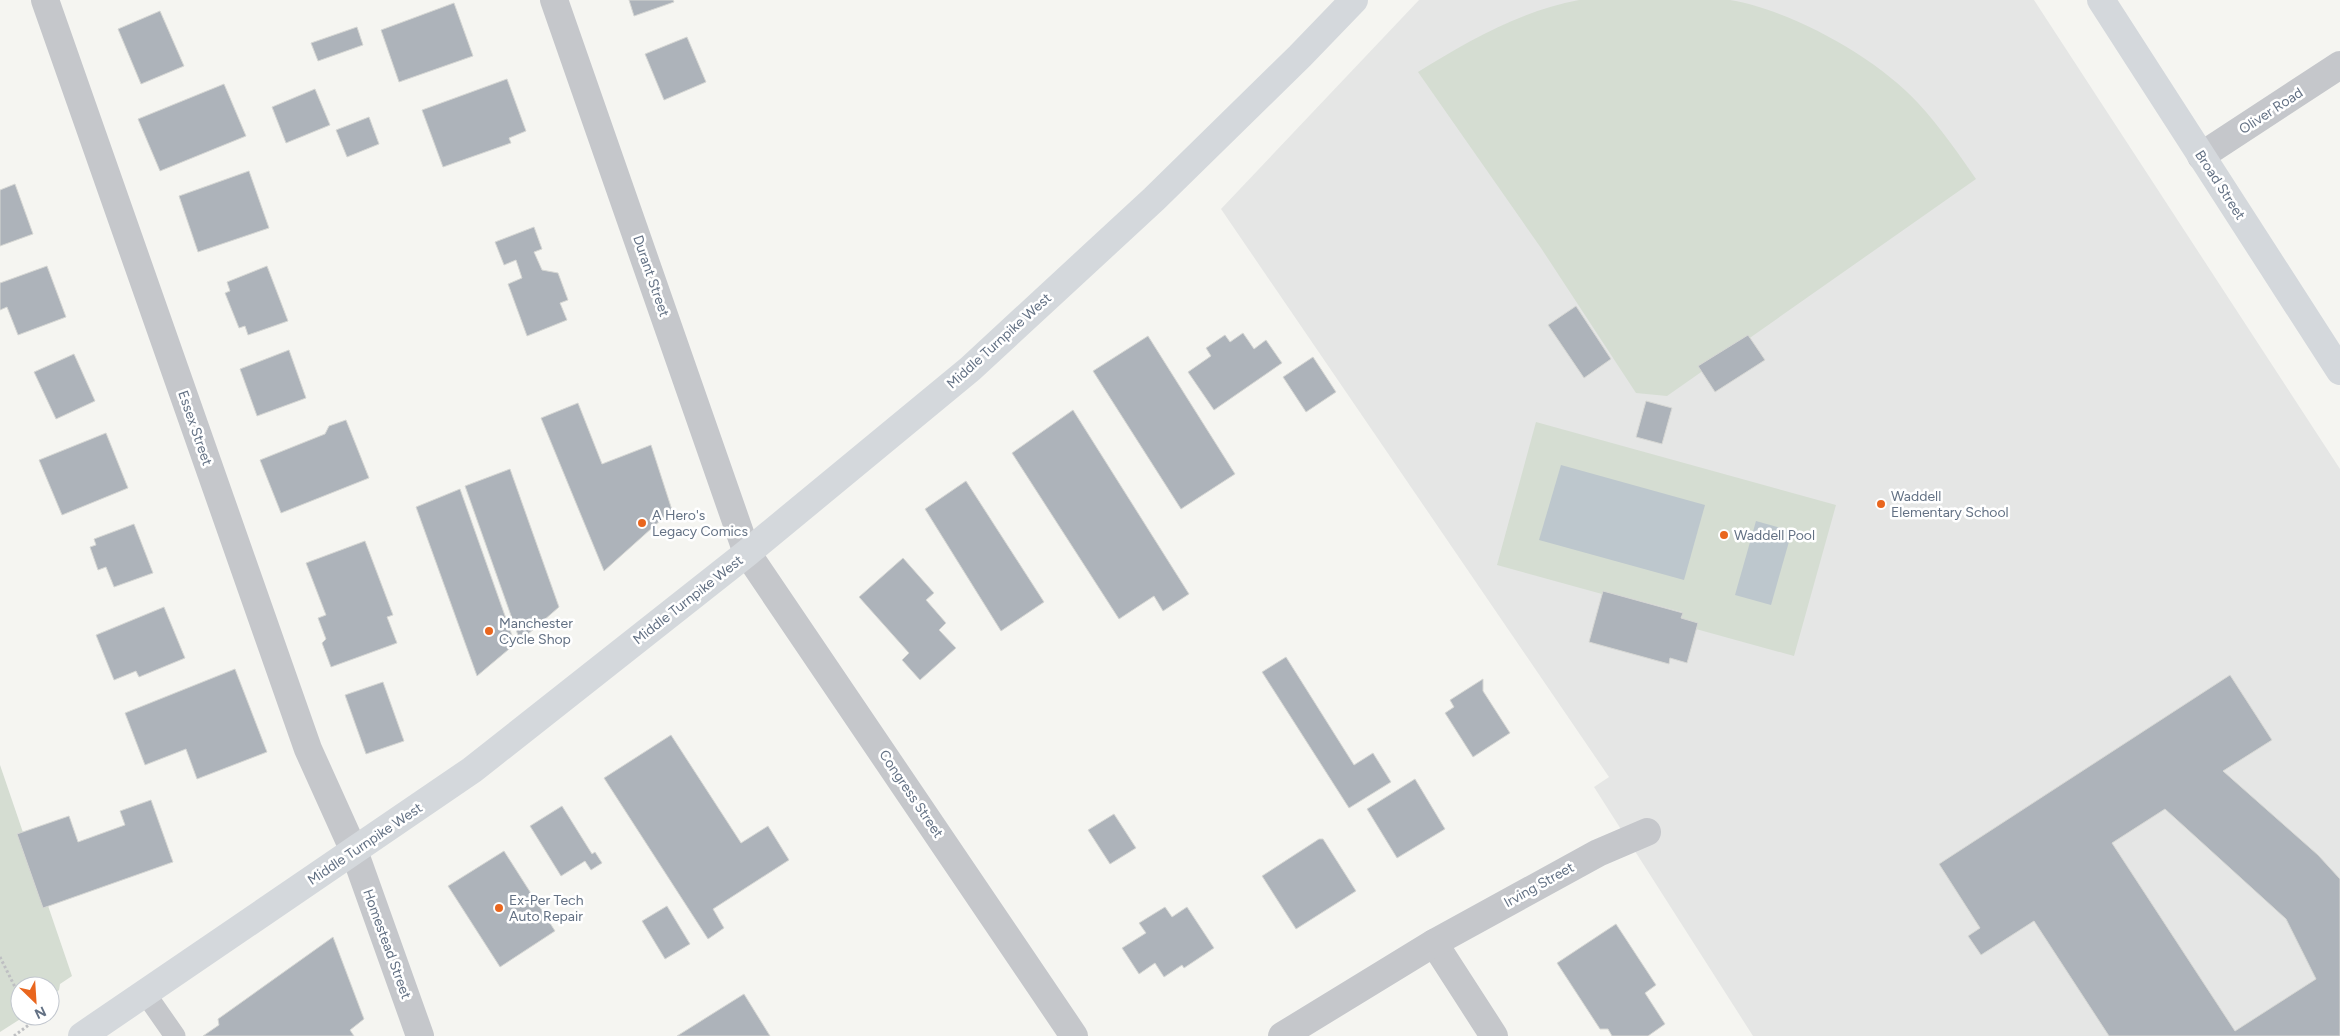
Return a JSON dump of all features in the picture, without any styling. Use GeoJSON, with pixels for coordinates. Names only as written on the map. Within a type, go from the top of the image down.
{"type":"FeatureCollection","features":[{"type":"Feature","properties":{"kind":"main road","name":"Middle Turnpike West"},"geometry":{"type":"LineString","coordinates":[[82,1036],[472,770],[748,553],[970,369],[1154,199],[1293,63],[1354,0]]}},
{"type":"Feature","properties":{"kind":"main road","name":"Broad Street"},"geometry":{"type":"LineString","coordinates":[[2100,0],[2340,370]]}},
{"type":"Feature","properties":{"kind":"street","name":"Essex Street"},"geometry":{"type":"LineString","coordinates":[[45,0],[308,749],[354,852]]}},
{"type":"Feature","properties":{"kind":"street","name":"Durant Street"},"geometry":{"type":"LineString","coordinates":[[554,0],[748,553]]}},
{"type":"Feature","properties":{"kind":"street","name":"Oliver Road"},"geometry":{"type":"LineString","coordinates":[[2201,156],[2340,66]]}},
{"type":"Feature","properties":{"kind":"street","name":"Congress Street"},"geometry":{"type":"LineString","coordinates":[[748,553],[1074,1036]]}},
{"type":"Feature","properties":{"kind":"street","name":"Irving Street"},"geometry":{"type":"LineString","coordinates":[[1282,1036],[1434,943],[1598,853],[1647,832]]}},
{"type":"Feature","properties":{"kind":"street","name":"Homestead Street"},"geometry":{"type":"LineString","coordinates":[[354,852],[420,1036]]}},
{"type":"Feature","properties":{"kind":"street"},"geometry":{"type":"LineString","coordinates":[[1434,943],[1494,1036]]}},
{"type":"Feature","properties":{"kind":"lane"},"geometry":{"type":"LineString","coordinates":[[145,993],[175,1036]]}},
{"type":"Feature","properties":{"kind":"path"},"geometry":{"type":"LineString","coordinates":[[0,957],[10,977]]}},
{"type":"Feature","properties":{"kind":"path"},"geometry":{"type":"LineString","coordinates":[[14,1036],[27,1026]]}},
{"type":"Feature","properties":{"kind":"shaded area","name":"Waddell Elementary School"},"geometry":{"type":"Polygon","coordinates":[[[1419,0],[2034,0],[2340,469],[2340,1036],[1753,1036],[1594,787],[1609,777],[1221,209],[1419,0]]]}},
{"type":"Feature","properties":{"kind":"shaded area"},"geometry":{"type":"Polygon","coordinates":[[[1579,0],[1730,0],[1754,5],[1805,25],[1856,53],[1900,86],[1934,121],[1976,179],[1667,396],[1636,393],[1541,248],[1418,72],[1475,38],[1515,19],[1579,0]]]}},
{"type":"Feature","properties":{"kind":"shaded area","name":"Waddell Pool"},"geometry":{"type":"Polygon","coordinates":[[[1536,422],[1836,505],[1794,656],[1696,629],[1681,618],[1682,612],[1603,591],[1602,594],[1497,565],[1536,422]]]}},
{"type":"Feature","properties":{"kind":"shaded area"},"geometry":{"type":"Polygon","coordinates":[[[1561,465],[1705,505],[1684,580],[1539,540],[1561,465]]]}},
{"type":"Feature","properties":{"kind":"shaded area"},"geometry":{"type":"Polygon","coordinates":[[[1756,521],[1792,531],[1771,605],[1735,595],[1756,521]]]}},
{"type":"Feature","properties":{"kind":"shaded area"},"geometry":{"type":"Polygon","coordinates":[[[0,765],[72,976],[60,984],[60,976],[10,976],[10,1026],[0,1032],[0,765]]]}},
{"type":"Feature","properties":{"kind":"building"},"geometry":{"type":"Polygon","coordinates":[[[629,0],[673,0],[674,2],[634,16],[629,0]]]}},
{"type":"Feature","properties":{"kind":"building"},"geometry":{"type":"Polygon","coordinates":[[[454,3],[473,56],[399,82],[381,30],[454,3]]]}},
{"type":"Feature","properties":{"kind":"building"},"geometry":{"type":"Polygon","coordinates":[[[160,11],[184,66],[141,84],[118,29],[160,11]]]}},
{"type":"Feature","properties":{"kind":"building"},"geometry":{"type":"Polygon","coordinates":[[[357,27],[363,45],[318,61],[311,43],[357,27]]]}},
{"type":"Feature","properties":{"kind":"building"},"geometry":{"type":"Polygon","coordinates":[[[687,37],[706,82],[664,100],[645,54],[687,37]]]}},
{"type":"Feature","properties":{"kind":"building"},"geometry":{"type":"Polygon","coordinates":[[[507,79],[526,131],[509,138],[511,143],[443,167],[422,110],[507,79]]]}},
{"type":"Feature","properties":{"kind":"building"},"geometry":{"type":"Polygon","coordinates":[[[224,84],[246,136],[160,171],[138,119],[224,84]]]}},
{"type":"Feature","properties":{"kind":"building"},"geometry":{"type":"Polygon","coordinates":[[[315,89],[330,125],[286,143],[272,107],[315,89]]]}},
{"type":"Feature","properties":{"kind":"building"},"geometry":{"type":"Polygon","coordinates":[[[369,117],[379,144],[347,157],[336,130],[369,117]]]}},
{"type":"Feature","properties":{"kind":"building"},"geometry":{"type":"Polygon","coordinates":[[[249,171],[269,228],[198,252],[179,196],[249,171]]]}},
{"type":"Feature","properties":{"kind":"building"},"geometry":{"type":"Polygon","coordinates":[[[15,184],[33,234],[0,246],[0,190],[15,184]]]}},
{"type":"Feature","properties":{"kind":"building"},"geometry":{"type":"Polygon","coordinates":[[[534,227],[542,249],[534,252],[542,270],[558,273],[568,300],[560,303],[567,320],[527,336],[508,284],[522,278],[516,260],[504,265],[495,242],[534,227]]]}},
{"type":"Feature","properties":{"kind":"building"},"geometry":{"type":"Polygon","coordinates":[[[47,266],[66,317],[18,335],[7,307],[0,310],[0,283],[47,266]]]}},
{"type":"Feature","properties":{"kind":"building"},"geometry":{"type":"Polygon","coordinates":[[[267,266],[288,321],[248,335],[245,326],[239,328],[225,293],[230,291],[227,282],[267,266]]]}},
{"type":"Feature","properties":{"kind":"building"},"geometry":{"type":"Polygon","coordinates":[[[1576,306],[1611,359],[1584,378],[1548,325],[1576,306]]]}},
{"type":"Feature","properties":{"kind":"building"},"geometry":{"type":"Polygon","coordinates":[[[1243,333],[1254,349],[1266,340],[1282,363],[1214,410],[1188,372],[1211,356],[1206,348],[1225,335],[1230,342],[1243,333]]]}},
{"type":"Feature","properties":{"kind":"building"},"geometry":{"type":"Polygon","coordinates":[[[1748,335],[1765,360],[1715,392],[1698,366],[1748,335]]]}},
{"type":"Feature","properties":{"kind":"building"},"geometry":{"type":"Polygon","coordinates":[[[1148,336],[1235,474],[1181,509],[1093,371],[1148,336]]]}},
{"type":"Feature","properties":{"kind":"building"},"geometry":{"type":"Polygon","coordinates":[[[289,350],[306,398],[257,416],[240,369],[289,350]]]}},
{"type":"Feature","properties":{"kind":"building"},"geometry":{"type":"Polygon","coordinates":[[[74,354],[95,401],[56,419],[34,372],[74,354]]]}},
{"type":"Feature","properties":{"kind":"building"},"geometry":{"type":"Polygon","coordinates":[[[1313,357],[1336,392],[1306,412],[1283,377],[1313,357]]]}},
{"type":"Feature","properties":{"kind":"building"},"geometry":{"type":"Polygon","coordinates":[[[1646,401],[1672,408],[1662,444],[1636,437],[1646,401]]]}},
{"type":"Feature","properties":{"kind":"building"},"geometry":{"type":"Polygon","coordinates":[[[578,403],[602,464],[651,445],[672,510],[604,571],[541,418],[578,403]]]}},
{"type":"Feature","properties":{"kind":"building"},"geometry":{"type":"Polygon","coordinates":[[[1073,410],[1189,594],[1163,611],[1154,596],[1119,619],[1012,453],[1073,410]]]}},
{"type":"Feature","properties":{"kind":"building"},"geometry":{"type":"Polygon","coordinates":[[[346,420],[369,478],[281,513],[260,460],[325,434],[329,426],[346,420]]]}},
{"type":"Feature","properties":{"kind":"building"},"geometry":{"type":"Polygon","coordinates":[[[106,433],[128,488],[62,515],[39,460],[106,433]]]}},
{"type":"Feature","properties":{"kind":"building"},"geometry":{"type":"Polygon","coordinates":[[[510,469],[559,607],[520,641],[465,486],[510,469]]]}},
{"type":"Feature","properties":{"kind":"building"},"geometry":{"type":"Polygon","coordinates":[[[966,481],[1044,602],[1001,631],[925,509],[966,481]]]}},
{"type":"Feature","properties":{"kind":"building"},"geometry":{"type":"Polygon","coordinates":[[[460,489],[515,644],[477,676],[416,507],[460,489]]]}},
{"type":"Feature","properties":{"kind":"building"},"geometry":{"type":"Polygon","coordinates":[[[134,524],[153,573],[114,587],[106,567],[98,570],[90,547],[96,545],[94,539],[134,524]]]}},
{"type":"Feature","properties":{"kind":"building"},"geometry":{"type":"Polygon","coordinates":[[[365,541],[393,615],[387,617],[397,643],[331,667],[322,643],[326,639],[318,618],[326,615],[306,563],[365,541]]]}},
{"type":"Feature","properties":{"kind":"building"},"geometry":{"type":"Polygon","coordinates":[[[903,558],[934,593],[926,600],[946,623],[939,630],[956,648],[920,680],[902,660],[909,653],[859,597],[903,558]]]}},
{"type":"Feature","properties":{"kind":"building"},"geometry":{"type":"Polygon","coordinates":[[[1603,591],[1683,613],[1681,618],[1698,623],[1687,663],[1670,658],[1669,664],[1589,642],[1603,591]]]}},
{"type":"Feature","properties":{"kind":"building"},"geometry":{"type":"Polygon","coordinates":[[[164,607],[185,658],[139,677],[136,671],[114,680],[96,635],[164,607]]]}},
{"type":"Feature","properties":{"kind":"building"},"geometry":{"type":"Polygon","coordinates":[[[1286,657],[1354,765],[1373,753],[1391,782],[1349,808],[1262,672],[1286,657]]]}},
{"type":"Feature","properties":{"kind":"building"},"geometry":{"type":"Polygon","coordinates":[[[235,669],[267,752],[197,779],[186,749],[145,765],[125,713],[235,669]]]}},
{"type":"Feature","properties":{"kind":"building"},"geometry":{"type":"Polygon","coordinates":[[[2230,675],[2272,740],[2223,771],[2318,855],[2340,879],[2340,1036],[2109,1036],[2034,921],[1981,955],[1968,936],[1980,928],[1939,864],[2230,675]],[[2165,809],[2112,843],[2235,1031],[2316,979],[2286,919],[2165,809]]]}},
{"type":"Feature","properties":{"kind":"building"},"geometry":{"type":"Polygon","coordinates":[[[1483,679],[1483,691],[1510,733],[1473,757],[1445,713],[1454,707],[1450,700],[1483,679]]]}},
{"type":"Feature","properties":{"kind":"building"},"geometry":{"type":"Polygon","coordinates":[[[383,682],[404,741],[366,754],[345,695],[383,682]]]}},
{"type":"Feature","properties":{"kind":"building"},"geometry":{"type":"Polygon","coordinates":[[[671,735],[741,843],[768,826],[789,860],[713,909],[724,928],[708,939],[604,778],[671,735]]]}},
{"type":"Feature","properties":{"kind":"building"},"geometry":{"type":"Polygon","coordinates":[[[1415,779],[1445,829],[1397,858],[1367,809],[1415,779]]]}},
{"type":"Feature","properties":{"kind":"building"},"geometry":{"type":"Polygon","coordinates":[[[151,800],[173,862],[43,908],[17,834],[69,816],[78,842],[125,825],[120,811],[151,800]]]}},
{"type":"Feature","properties":{"kind":"building"},"geometry":{"type":"Polygon","coordinates":[[[562,806],[592,854],[595,852],[602,863],[591,870],[585,861],[561,876],[530,826],[562,806]]]}},
{"type":"Feature","properties":{"kind":"building"},"geometry":{"type":"Polygon","coordinates":[[[1114,814],[1136,848],[1110,864],[1088,830],[1114,814]]]}},
{"type":"Feature","properties":{"kind":"building"},"geometry":{"type":"Polygon","coordinates":[[[1319,839],[1323,839],[1356,891],[1296,929],[1262,876],[1319,839]]]}},
{"type":"Feature","properties":{"kind":"building"},"geometry":{"type":"Polygon","coordinates":[[[504,851],[555,931],[500,967],[448,886],[504,851]]]}},
{"type":"Feature","properties":{"kind":"building"},"geometry":{"type":"Polygon","coordinates":[[[667,906],[690,944],[665,959],[642,921],[667,906]]]}},
{"type":"Feature","properties":{"kind":"building"},"geometry":{"type":"Polygon","coordinates":[[[1165,907],[1172,917],[1187,907],[1214,948],[1184,968],[1182,965],[1164,977],[1155,963],[1139,974],[1122,948],[1146,933],[1139,923],[1165,907]]]}},
{"type":"Feature","properties":{"kind":"building"},"geometry":{"type":"Polygon","coordinates":[[[1616,924],[1656,985],[1645,993],[1665,1024],[1648,1036],[1612,1036],[1608,1029],[1600,1029],[1557,963],[1616,924]]]}},
{"type":"Feature","properties":{"kind":"building"},"geometry":{"type":"Polygon","coordinates":[[[333,937],[364,1019],[350,1030],[354,1036],[203,1036],[219,1025],[218,1019],[333,937]]]}},
{"type":"Feature","properties":{"kind":"building"},"geometry":{"type":"Polygon","coordinates":[[[744,994],[770,1036],[677,1036],[744,994]]]}},
{"type":"Feature","properties":{"kind":"place","name":"Waddell Elementary School"},"geometry":{"type":"Point","coordinates":[1881,504]}},
{"type":"Feature","properties":{"kind":"place","name":"A Hero's Legacy Comics"},"geometry":{"type":"Point","coordinates":[642,523]}},
{"type":"Feature","properties":{"kind":"place","name":"Waddell Pool"},"geometry":{"type":"Point","coordinates":[1724,535]}},
{"type":"Feature","properties":{"kind":"place","name":"Manchester Cycle Shop"},"geometry":{"type":"Point","coordinates":[489,631]}},
{"type":"Feature","properties":{"kind":"place","name":"Ex-Per Tech Auto Repair"},"geometry":{"type":"Point","coordinates":[499,908]}}]}
